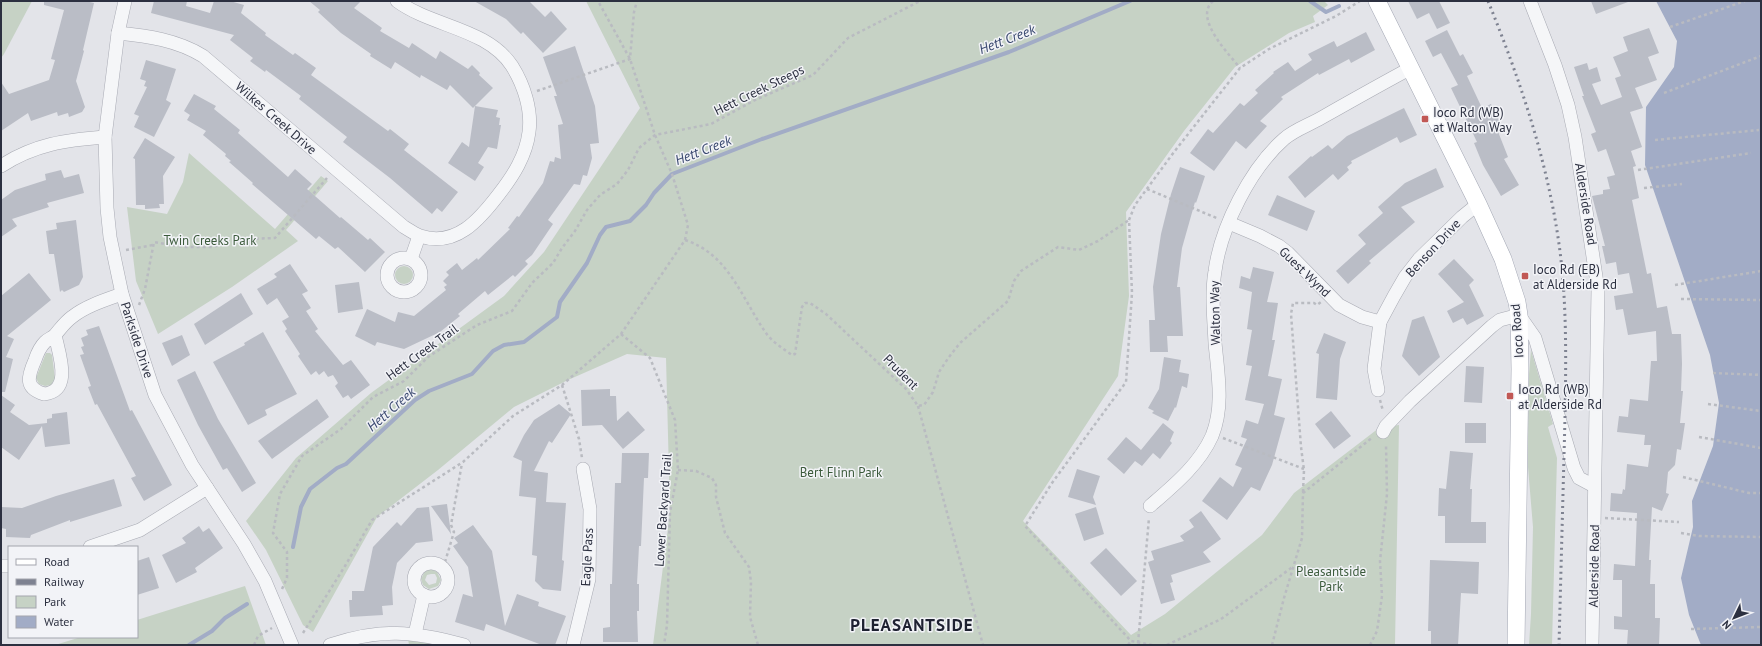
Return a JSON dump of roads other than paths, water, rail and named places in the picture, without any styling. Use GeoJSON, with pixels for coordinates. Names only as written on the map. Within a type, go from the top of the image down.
{"type":"FeatureCollection","features":[{"type":"Feature","properties":{"kind":"main road","name":"Ioco Road"},"geometry":{"type":"LineString","coordinates":[[1377,1],[1478,204],[1503,259],[1519,314],[1516,645]]}},
{"type":"Feature","properties":{"kind":"street","name":"Parkside Drive"},"geometry":{"type":"LineString","coordinates":[[125,1],[118,33],[105,137],[107,208],[113,252],[122,294],[155,395],[192,465],[244,544],[265,581],[292,645]]}},
{"type":"Feature","properties":{"kind":"street","name":"Wilkes Creek Drive"},"geometry":{"type":"LineString","coordinates":[[118,33],[141,35],[178,44],[203,56],[393,218],[419,236],[437,239],[455,235],[470,227],[486,213],[510,179],[524,152],[529,132],[529,109],[519,79],[512,65],[503,55],[485,42],[468,33],[426,18],[397,1]]}},
{"type":"Feature","properties":{"kind":"street","name":"Alderside Road"},"geometry":{"type":"LineString","coordinates":[[1530,1],[1568,105],[1576,144],[1597,283],[1592,645]]}},
{"type":"Feature","properties":{"kind":"street","name":"Walton Way"},"geometry":{"type":"LineString","coordinates":[[1150,506],[1182,478],[1198,459],[1212,435],[1217,416],[1219,394],[1212,294],[1214,271],[1219,248],[1237,203],[1256,170],[1284,139],[1411,68]]}},
{"type":"Feature","properties":{"kind":"street"},"geometry":{"type":"LineString","coordinates":[[1,166],[22,153],[42,145],[105,137]]}},
{"type":"Feature","properties":{"kind":"street","name":"Benson Drive"},"geometry":{"type":"LineString","coordinates":[[1378,390],[1374,369],[1380,322],[1405,277],[1419,259],[1462,217],[1478,204]]}},
{"type":"Feature","properties":{"kind":"street","name":"Guest Wynd"},"geometry":{"type":"LineString","coordinates":[[1229,223],[1279,246],[1288,252],[1326,294],[1349,311],[1362,317],[1380,322]]}},
{"type":"Feature","properties":{"kind":"street"},"geometry":{"type":"LineString","coordinates":[[411,259],[419,236]]}},
{"type":"Feature","properties":{"kind":"street"},"geometry":{"type":"LineString","coordinates":[[55,335],[62,325],[72,316],[122,294]]}},
{"type":"Feature","properties":{"kind":"street"},"geometry":{"type":"LineString","coordinates":[[1384,429],[1410,401],[1492,326],[1500,320],[1519,314],[1535,338],[1574,468],[1579,478],[1594,486]]}},
{"type":"Feature","properties":{"kind":"street","name":"Eagle Pass"},"geometry":{"type":"LineString","coordinates":[[573,645],[588,579],[590,509],[583,469]]}},
{"type":"Feature","properties":{"kind":"street"},"geometry":{"type":"LineString","coordinates":[[93,546],[140,530],[207,488]]}},
{"type":"Feature","properties":{"kind":"street"},"geometry":{"type":"LineString","coordinates":[[415,634],[424,595]]}},
{"type":"Feature","properties":{"kind":"street"},"geometry":{"type":"LineString","coordinates":[[330,645],[372,634],[391,632],[415,634],[464,645]]}},
{"type":"Feature","properties":{"kind":"water"},"geometry":{"type":"Polygon","coordinates":[[[1656,1],[1761,1],[1761,645],[1701,645],[1689,615],[1681,578],[1693,527],[1692,501],[1713,446],[1719,403],[1710,355],[1645,165],[1646,107],[1674,67],[1677,41],[1656,1]]]}},
{"type":"Feature","properties":{"kind":"waterway","name":"Hett Creek"},"geometry":{"type":"LineString","coordinates":[[293,547],[301,507],[310,489],[337,468],[346,464],[415,400],[429,391],[472,374],[493,351],[504,345],[524,342],[557,317],[560,302],[587,263],[600,235],[606,227],[630,221],[646,205],[654,193],[672,174],[762,139],[1009,52],[1130,1]]}},
{"type":"Feature","properties":{"kind":"waterway","name":"Hett Creek"},"geometry":{"type":"LineString","coordinates":[[1310,1],[1326,12],[1339,6]]}},
{"type":"Feature","properties":{"kind":"waterway","name":"Hett Creek"},"geometry":{"type":"LineString","coordinates":[[189,645],[212,631],[225,618],[247,604]]}},
{"type":"Feature","properties":{"kind":"railway"},"geometry":{"type":"LineString","coordinates":[[1488,1],[1511,60],[1540,151],[1554,212],[1562,265],[1565,309],[1566,374],[1559,645]]}},
{"type":"Feature","properties":{"kind":"place","name":"Ioco Rd (WB) at Walton Way"},"geometry":{"type":"Point","coordinates":[1425,119]}},
{"type":"Feature","properties":{"kind":"place","name":"Ioco Rd (EB) at Alderside Rd"},"geometry":{"type":"Point","coordinates":[1525,276]}},
{"type":"Feature","properties":{"kind":"place","name":"Ioco Rd (WB) at Alderside Rd"},"geometry":{"type":"Point","coordinates":[1510,396]}},
{"type":"Feature","properties":{"kind":"district","name":"PLEASANTSIDE"},"geometry":{"type":"Point","coordinates":[912,625]}},
{"type":"Feature","properties":{"kind":"park label","name":"Twin Creeks Park"},"geometry":{"type":"Point","coordinates":[210,240]}},
{"type":"Feature","properties":{"kind":"park label","name":"Bert Flinn Park"},"geometry":{"type":"Point","coordinates":[841,472]}},
{"type":"Feature","properties":{"kind":"park label","name":"Pleasantside Park"},"geometry":{"type":"Point","coordinates":[1331,578]}}]}
